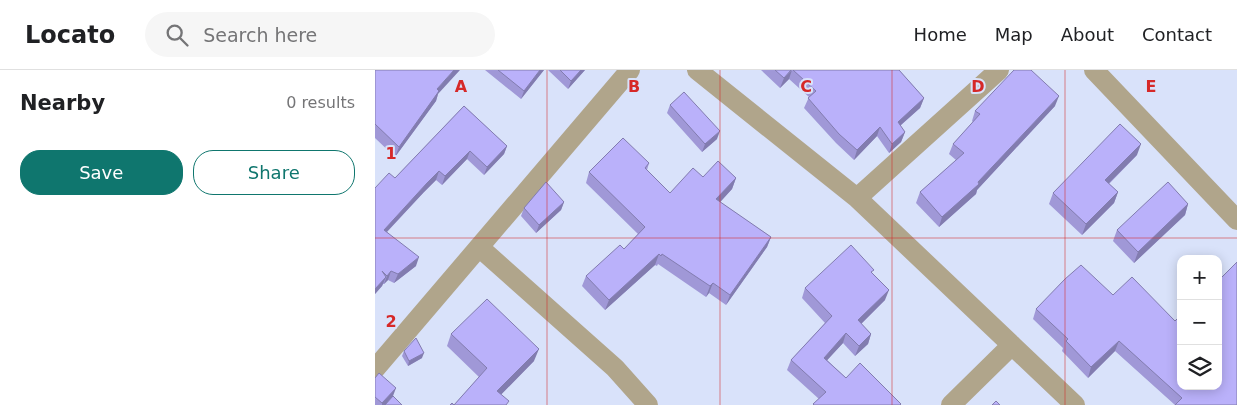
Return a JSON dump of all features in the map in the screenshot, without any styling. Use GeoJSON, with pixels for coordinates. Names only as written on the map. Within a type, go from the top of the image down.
{"type":"FeatureCollection","features":[{"type":"Feature","properties":{"kind":"street"},"geometry":{"type":"LineString","coordinates":[[375,369],[630,70]]}},
{"type":"Feature","properties":{"kind":"street"},"geometry":{"type":"LineString","coordinates":[[697,70],[857,198],[1075,405]]}},
{"type":"Feature","properties":{"kind":"street"},"geometry":{"type":"LineString","coordinates":[[857,198],[999,70]]}},
{"type":"Feature","properties":{"kind":"street"},"geometry":{"type":"LineString","coordinates":[[1094,70],[1237,220]]}},
{"type":"Feature","properties":{"kind":"street"},"geometry":{"type":"LineString","coordinates":[[479,247],[615,368],[647,405]]}},
{"type":"Feature","properties":{"kind":"street"},"geometry":{"type":"LineString","coordinates":[[951,405],[1012,346]]}},
{"type":"Feature","properties":{"kind":"building"},"geometry":{"type":"Polygon","coordinates":[[[375,70],[454,70],[437,89],[439,91],[399,147],[375,124],[375,70]]]}},
{"type":"Feature","properties":{"kind":"building"},"geometry":{"type":"Polygon","coordinates":[[[498,70],[540,70],[524,91],[498,70]]]}},
{"type":"Feature","properties":{"kind":"building"},"geometry":{"type":"Polygon","coordinates":[[[560,70],[581,70],[571,81],[560,70]]]}},
{"type":"Feature","properties":{"kind":"building"},"geometry":{"type":"Polygon","coordinates":[[[775,70],[791,70],[784,78],[775,70]]]}},
{"type":"Feature","properties":{"kind":"building"},"geometry":{"type":"Polygon","coordinates":[[[793,70],[899,70],[924,98],[898,122],[905,132],[892,144],[880,127],[857,150],[839,134],[808,98],[816,91],[793,70]]]}},
{"type":"Feature","properties":{"kind":"building"},"geometry":{"type":"Polygon","coordinates":[[[1014,70],[1031,70],[1059,96],[978,182],[979,184],[942,217],[920,192],[964,153],[953,144],[980,114],[975,111],[1014,70]]]}},
{"type":"Feature","properties":{"kind":"building"},"geometry":{"type":"Polygon","coordinates":[[[684,92],[720,131],[705,144],[670,105],[684,92]]]}},
{"type":"Feature","properties":{"kind":"building"},"geometry":{"type":"Polygon","coordinates":[[[464,106],[507,146],[487,167],[470,151],[445,176],[439,171],[427,183],[384,230],[419,257],[398,274],[391,271],[387,276],[382,271],[386,277],[375,289],[375,188],[389,173],[395,178],[464,106]]]}},
{"type":"Feature","properties":{"kind":"building"},"geometry":{"type":"Polygon","coordinates":[[[1120,124],[1141,144],[1105,180],[1118,192],[1086,224],[1053,193],[1120,124]]]}},
{"type":"Feature","properties":{"kind":"building"},"geometry":{"type":"Polygon","coordinates":[[[623,138],[649,163],[645,168],[670,193],[693,168],[703,177],[718,161],[736,178],[716,199],[771,237],[730,295],[713,283],[710,286],[662,254],[661,256],[659,254],[609,300],[586,276],[620,245],[624,249],[645,227],[589,172],[623,138]]]}},
{"type":"Feature","properties":{"kind":"building"},"geometry":{"type":"Polygon","coordinates":[[[546,182],[564,202],[539,225],[524,208],[546,182]]]}},
{"type":"Feature","properties":{"kind":"building"},"geometry":{"type":"Polygon","coordinates":[[[1168,182],[1188,204],[1138,252],[1117,230],[1168,182]]]}},
{"type":"Feature","properties":{"kind":"building"},"geometry":{"type":"Polygon","coordinates":[[[851,245],[874,270],[871,272],[889,290],[858,320],[871,334],[859,346],[846,333],[824,358],[846,378],[860,363],[900,405],[814,405],[826,392],[791,360],[832,316],[805,288],[851,245]]]}},
{"type":"Feature","properties":{"kind":"building"},"geometry":{"type":"Polygon","coordinates":[[[1237,262],[1237,405],[1175,405],[1182,398],[1119,341],[1091,367],[1066,341],[1068,339],[1036,309],[1081,265],[1113,295],[1132,277],[1175,321],[1177,319],[1177,390],[1222,390],[1222,277],[1237,262]]]}},
{"type":"Feature","properties":{"kind":"building"},"geometry":{"type":"Polygon","coordinates":[[[487,299],[539,349],[497,391],[509,401],[506,405],[454,405],[487,368],[451,334],[487,299]]]}},
{"type":"Feature","properties":{"kind":"building"},"geometry":{"type":"Polygon","coordinates":[[[416,338],[424,353],[409,361],[404,351],[416,338]]]}},
{"type":"Feature","properties":{"kind":"building"},"geometry":{"type":"Polygon","coordinates":[[[379,373],[396,388],[382,403],[375,397],[375,378],[379,373]]]}},
{"type":"Feature","properties":{"kind":"building"},"geometry":{"type":"Polygon","coordinates":[[[393,396],[402,405],[385,405],[393,396]]]}},
{"type":"Feature","properties":{"kind":"building"},"geometry":{"type":"Polygon","coordinates":[[[996,401],[1000,405],[992,405],[996,401]]]}}]}
